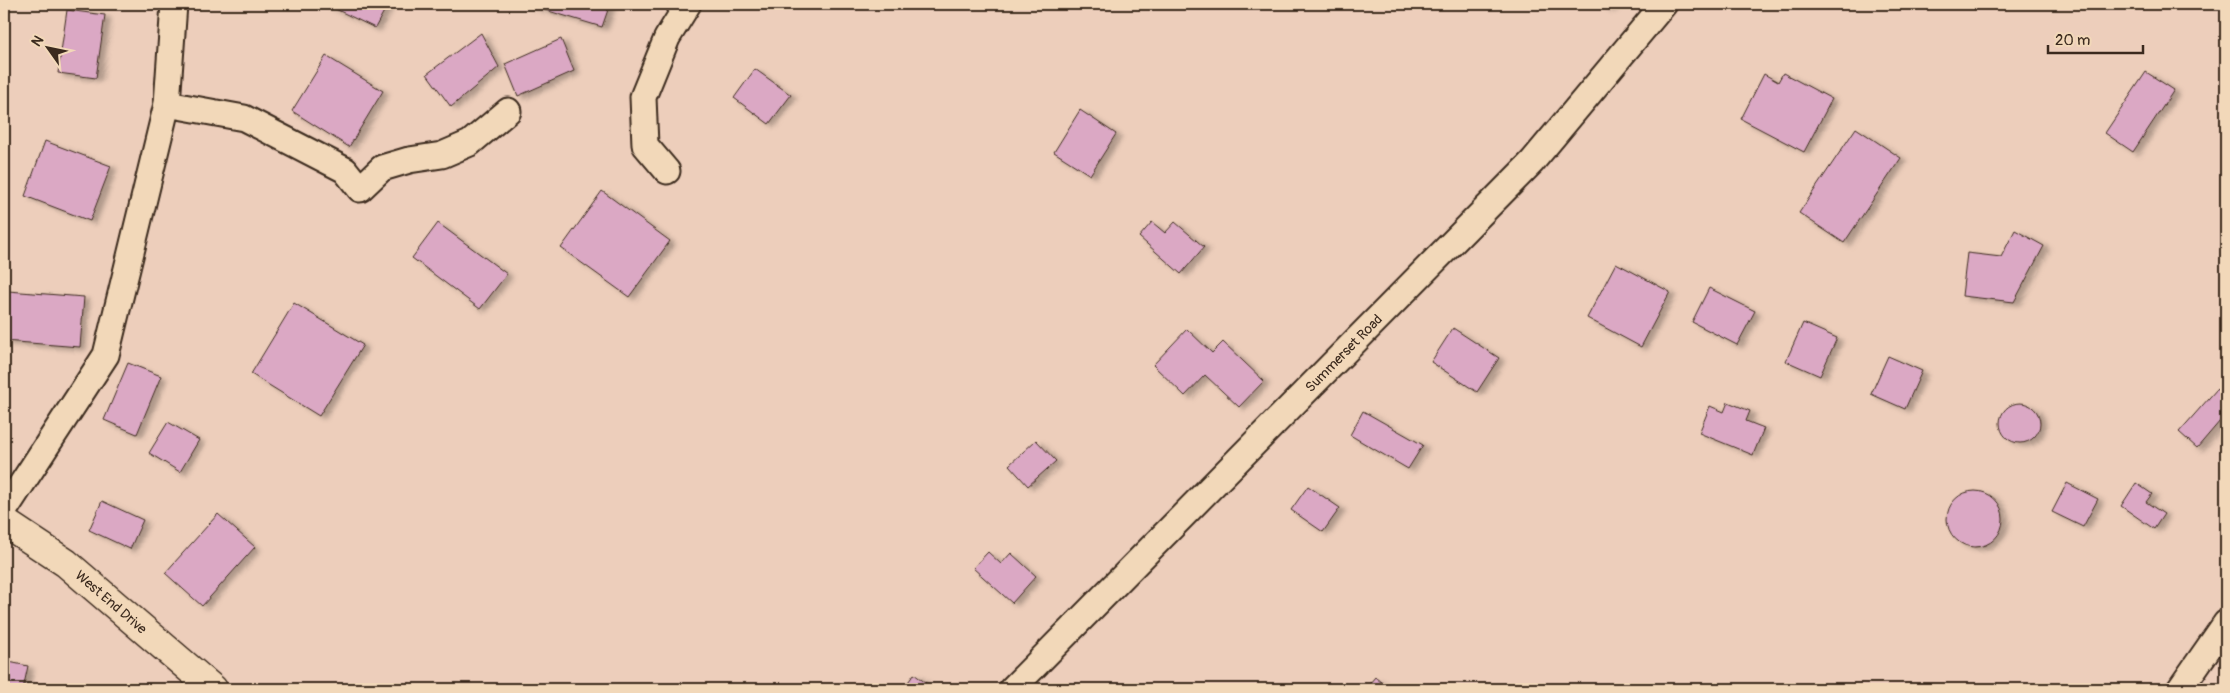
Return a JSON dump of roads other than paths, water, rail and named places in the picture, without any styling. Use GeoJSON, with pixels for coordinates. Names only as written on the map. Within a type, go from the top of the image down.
{"type":"FeatureCollection","features":[{"type":"Feature","properties":{"kind":"main road","name":"West End Drive"},"geometry":{"type":"LineString","coordinates":[[4,522],[66,564],[213,689]]}},
{"type":"Feature","properties":{"kind":"street"},"geometry":{"type":"LineString","coordinates":[[4,511],[106,354],[166,104],[174,4]]}},
{"type":"Feature","properties":{"kind":"street"},"geometry":{"type":"LineString","coordinates":[[667,171],[645,145],[643,97],[666,38],[688,4]]}},
{"type":"Feature","properties":{"kind":"street","name":"Summerset Road"},"geometry":{"type":"LineString","coordinates":[[1012,689],[1532,162],[1664,4]]}},
{"type":"Feature","properties":{"kind":"street"},"geometry":{"type":"LineString","coordinates":[[166,104],[244,118],[346,170],[360,189],[382,168],[409,160],[442,155],[470,143],[508,111]]}},
{"type":"Feature","properties":{"kind":"street"},"geometry":{"type":"LineString","coordinates":[[2180,689],[2226,623]]}}]}
